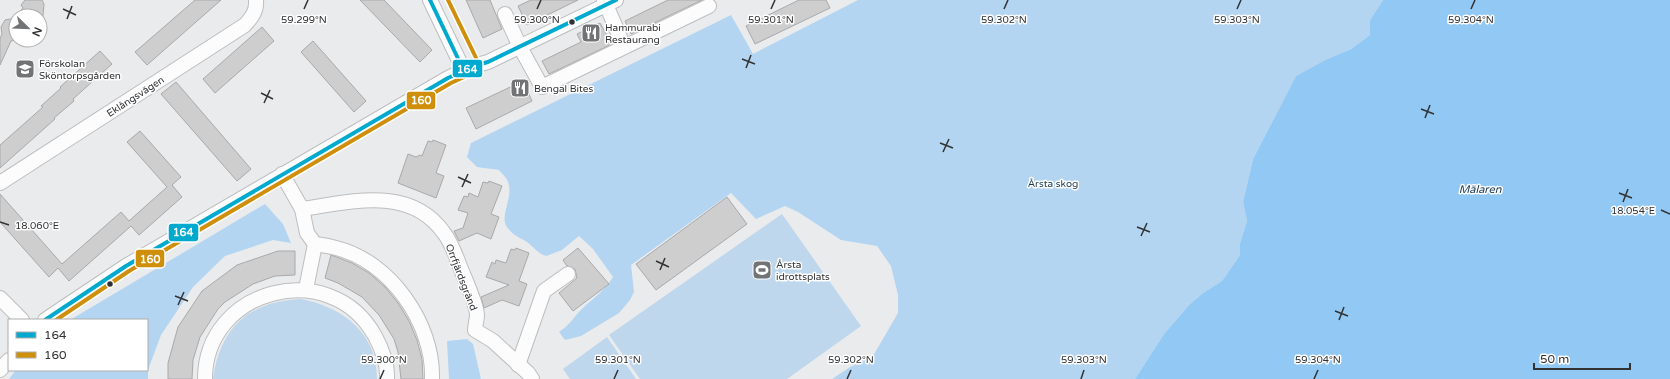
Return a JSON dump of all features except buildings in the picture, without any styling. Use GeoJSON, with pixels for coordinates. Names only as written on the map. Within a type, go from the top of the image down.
{"type":"FeatureCollection","features":[{"type":"Feature","properties":{"kind":"street","name":"Eklångsvägen"},"geometry":{"type":"LineString","coordinates":[[0,183],[245,25],[254,16],[256,0]]}},
{"type":"Feature","properties":{"kind":"street"},"geometry":{"type":"LineString","coordinates":[[430,0],[469,68]]}},
{"type":"Feature","properties":{"kind":"street"},"geometry":{"type":"LineString","coordinates":[[441,0],[469,68]]}},
{"type":"Feature","properties":{"kind":"street"},"geometry":{"type":"LineString","coordinates":[[46,319],[126,266],[282,174],[469,68],[488,62],[520,47],[609,2],[620,37]]}},
{"type":"Feature","properties":{"kind":"street"},"geometry":{"type":"LineString","coordinates":[[505,14],[520,47],[542,87],[709,6]]}},
{"type":"Feature","properties":{"kind":"street"},"geometry":{"type":"LineString","coordinates":[[282,174],[302,209],[307,233],[315,244],[337,248],[362,259],[384,275],[403,295],[418,318],[428,344],[432,379]]}},
{"type":"Feature","properties":{"kind":"street","name":"Orrfjärdsgränd"},"geometry":{"type":"LineString","coordinates":[[302,209],[379,199],[403,204],[426,216],[445,233],[454,252],[477,314],[474,330],[493,341],[518,365]]}},
{"type":"Feature","properties":{"kind":"street"},"geometry":{"type":"LineString","coordinates":[[306,289],[315,244]]}},
{"type":"Feature","properties":{"kind":"street"},"geometry":{"type":"LineString","coordinates":[[532,379],[528,373],[518,365],[544,291],[568,274]]}},
{"type":"Feature","properties":{"kind":"street"},"geometry":{"type":"LineString","coordinates":[[205,379],[205,367],[209,352],[218,334],[230,317],[251,301],[276,292],[306,289],[328,295],[350,308],[369,326],[382,349],[387,379]]}},
{"type":"Feature","properties":{"kind":"street"},"geometry":{"type":"LineString","coordinates":[[2,303],[21,319]]}},
{"type":"Feature","properties":{"kind":"street"},"geometry":{"type":"LineString","coordinates":[[0,370],[8,361]]}},
{"type":"Feature","properties":{"kind":"shaded area","name":"Årsta idrottsplats"},"geometry":{"type":"Polygon","coordinates":[[[782,214],[861,326],[787,379],[640,379],[609,335],[782,214]]]}},
{"type":"Feature","properties":{"kind":"shaded area"},"geometry":{"type":"Polygon","coordinates":[[[301,299],[331,308],[355,325],[371,348],[377,379],[213,379],[217,361],[223,345],[230,331],[240,320],[253,311],[267,305],[301,299]]]}},
{"type":"Feature","properties":{"kind":"shaded area"},"geometry":{"type":"Polygon","coordinates":[[[607,337],[636,379],[570,379],[563,369],[607,337]]]}},
{"type":"Feature","properties":{"kind":"green space","name":"Årsta skog"},"geometry":{"type":"Polygon","coordinates":[[[858,0],[1383,0],[1370,20],[1370,35],[1351,49],[1325,60],[1296,76],[1253,159],[1243,202],[1247,221],[1240,243],[1240,255],[1222,281],[1203,293],[1189,305],[1164,334],[1135,379],[832,379],[850,367],[873,356],[898,313],[898,295],[891,266],[877,246],[841,240],[798,212],[785,206],[756,219],[731,193],[631,265],[634,292],[630,300],[619,313],[581,336],[565,340],[559,332],[603,290],[613,277],[593,249],[579,236],[562,250],[546,256],[511,232],[505,223],[505,212],[509,194],[507,180],[499,170],[477,167],[467,157],[471,143],[731,15],[753,54],[858,0]]]}},
{"type":"Feature","properties":{"kind":"green space"},"geometry":{"type":"Polygon","coordinates":[[[265,204],[283,224],[291,243],[273,240],[225,256],[193,287],[161,335],[148,370],[148,319],[72,319],[265,204]]]}},
{"type":"Feature","properties":{"kind":"green space"},"geometry":{"type":"Polygon","coordinates":[[[467,339],[473,344],[481,379],[449,379],[447,341],[467,339]]]}},
{"type":"Feature","properties":{"kind":"green space"},"geometry":{"type":"Polygon","coordinates":[[[15,371],[148,371],[148,379],[9,379],[15,371]]]}},
{"type":"Feature","properties":{"kind":"water","name":"Mälaren"},"geometry":{"type":"Polygon","coordinates":[[[1383,0],[1670,0],[1670,379],[1135,379],[1164,334],[1189,305],[1203,293],[1222,281],[1240,255],[1240,243],[1247,221],[1243,202],[1253,159],[1296,76],[1325,60],[1351,49],[1370,35],[1370,20],[1383,0]]]}},
{"type":"Feature","properties":{"kind":"transit line","name":"164"},"geometry":{"type":"LineString","coordinates":[[430,0],[464,71]]}},
{"type":"Feature","properties":{"kind":"transit line","name":"160"},"geometry":{"type":"LineString","coordinates":[[57,319],[129,271],[451,83],[477,71],[479,64],[448,0]]}},
{"type":"Feature","properties":{"kind":"transit line","name":"164"},"geometry":{"type":"LineString","coordinates":[[46,319],[126,266],[448,78],[473,66],[488,62],[616,0]]}},
{"type":"Feature","properties":{"kind":"place","name":"Hammurabi Restaurang"},"geometry":{"type":"Point","coordinates":[591,33]}},
{"type":"Feature","properties":{"kind":"place","name":"Förskolan Sköntorpsgården"},"geometry":{"type":"Point","coordinates":[25,69]}},
{"type":"Feature","properties":{"kind":"place","name":"Bengal Bites"},"geometry":{"type":"Point","coordinates":[520,88]}},
{"type":"Feature","properties":{"kind":"place","name":"Årsta idrottsplats"},"geometry":{"type":"Point","coordinates":[762,270]}}]}
